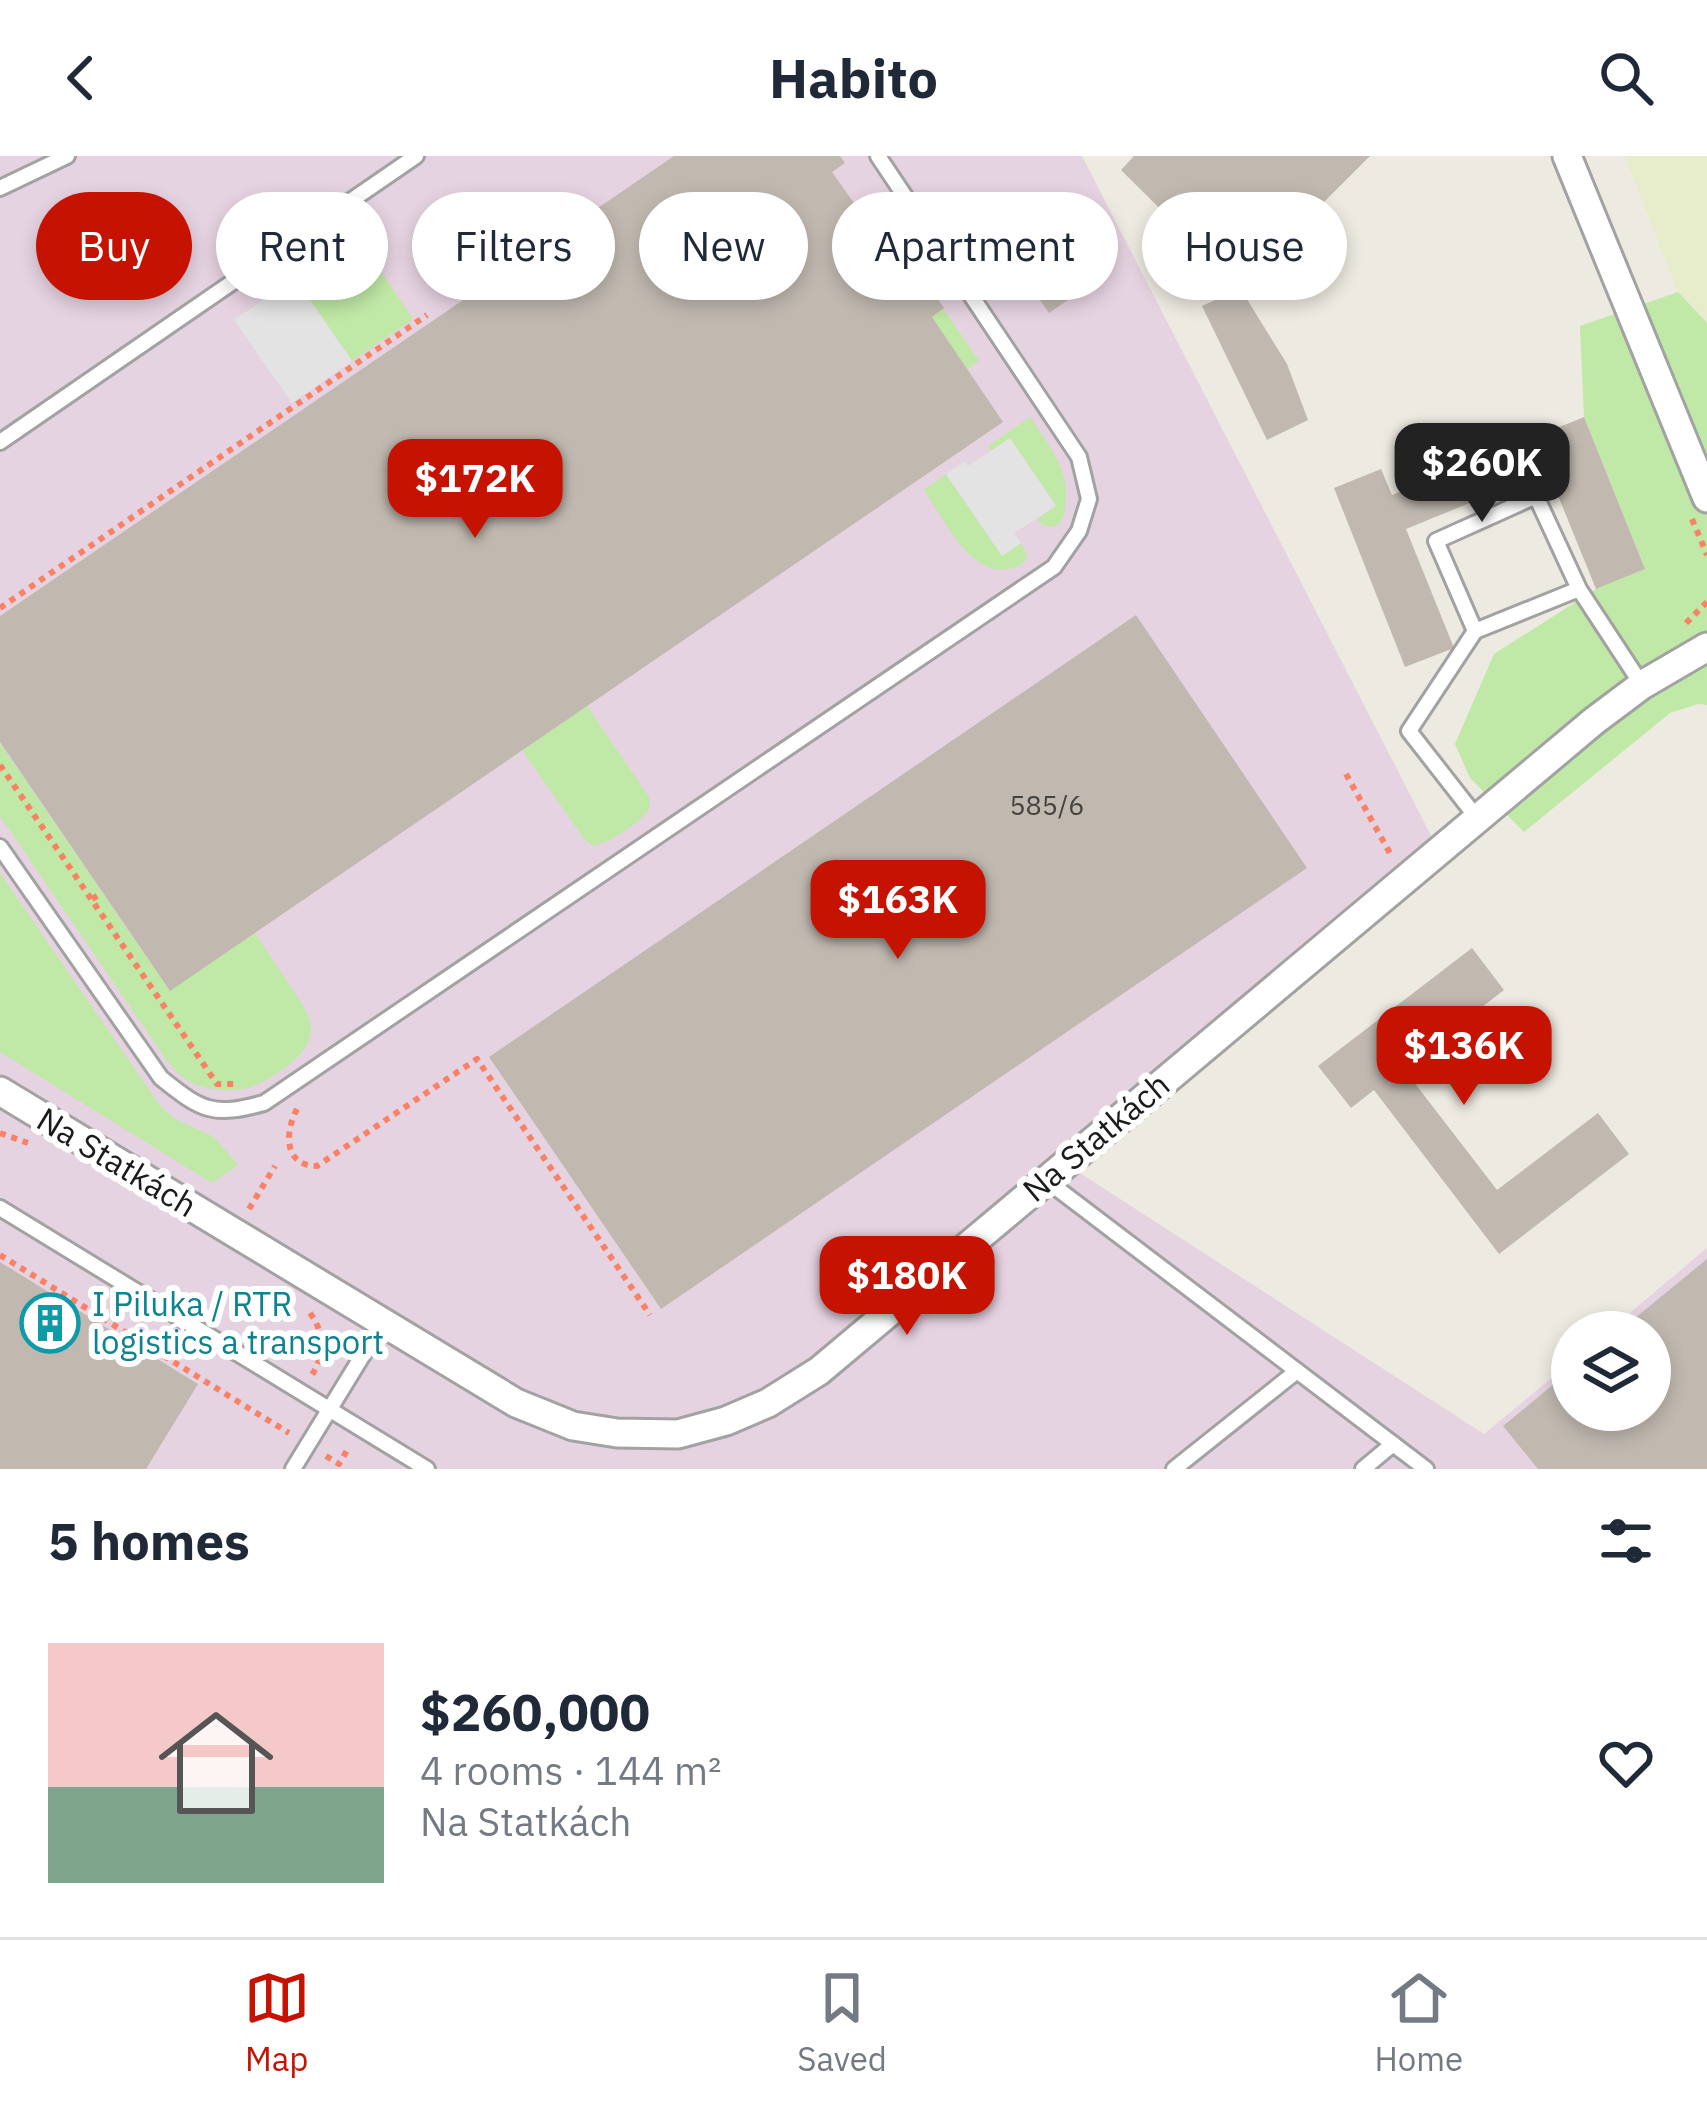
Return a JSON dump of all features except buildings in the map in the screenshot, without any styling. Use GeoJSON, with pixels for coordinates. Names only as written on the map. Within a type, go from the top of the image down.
{"type":"FeatureCollection","features":[{"type":"Feature","properties":{"kind":"street"},"geometry":{"type":"LineString","coordinates":[[1567,156],[1707,498]]}},
{"type":"Feature","properties":{"kind":"street","name":"Na Statkách"},"geometry":{"type":"LineString","coordinates":[[0,1091],[516,1403],[573,1426],[617,1433],[678,1434],[768,1403],[819,1371],[1477,818],[1642,685],[1707,646]]}},
{"type":"Feature","properties":{"kind":"lane"},"geometry":{"type":"LineString","coordinates":[[0,188],[67,156]]}},
{"type":"Feature","properties":{"kind":"lane"},"geometry":{"type":"LineString","coordinates":[[0,442],[416,156]]}},
{"type":"Feature","properties":{"kind":"lane"},"geometry":{"type":"LineString","coordinates":[[0,847],[161,1078],[191,1102],[228,1113],[264,1103],[1054,567],[1079,531],[1089,499],[1079,457],[878,156]]}},
{"type":"Feature","properties":{"kind":"lane"},"geometry":{"type":"LineString","coordinates":[[1475,631],[1436,542],[1536,496],[1579,589],[1642,685]]}},
{"type":"Feature","properties":{"kind":"lane"},"geometry":{"type":"LineString","coordinates":[[1477,818],[1409,730],[1475,631],[1579,589]]}},
{"type":"Feature","properties":{"kind":"lane"},"geometry":{"type":"LineString","coordinates":[[1046,1180],[1426,1469]]}},
{"type":"Feature","properties":{"kind":"lane"},"geometry":{"type":"LineString","coordinates":[[0,1208],[427,1469]]}},
{"type":"Feature","properties":{"kind":"lane"},"geometry":{"type":"LineString","coordinates":[[293,1469],[382,1322]]}},
{"type":"Feature","properties":{"kind":"lane"},"geometry":{"type":"LineString","coordinates":[[1174,1469],[1297,1371]]}},
{"type":"Feature","properties":{"kind":"lane"},"geometry":{"type":"LineString","coordinates":[[1363,1469],[1393,1444]]}},
{"type":"Feature","properties":{"kind":"path"},"geometry":{"type":"LineString","coordinates":[[0,608],[427,315]]}},
{"type":"Feature","properties":{"kind":"path"},"geometry":{"type":"LineString","coordinates":[[0,761],[8,755]]}},
{"type":"Feature","properties":{"kind":"path"},"geometry":{"type":"LineString","coordinates":[[1346,774],[1393,858]]}},
{"type":"Feature","properties":{"kind":"path"},"geometry":{"type":"LineString","coordinates":[[92,899],[102,892]]}},
{"type":"Feature","properties":{"kind":"path"},"geometry":{"type":"LineString","coordinates":[[246,1215],[275,1166]]}},
{"type":"Feature","properties":{"kind":"path"},"geometry":{"type":"LineString","coordinates":[[0,1255],[278,1426]]}},
{"type":"Feature","properties":{"kind":"shaded area"},"geometry":{"type":"Polygon","coordinates":[[[0,156],[1082,156],[1100,192],[832,192],[832,300],[1118,300],[1118,226],[1142,273],[1142,300],[1156,300],[1439,851],[1066,1164],[1484,1434],[1551,1378],[1551,1431],[1671,1431],[1671,1311],[1632,1311],[1707,1248],[1707,1469],[0,1469],[0,156]]]}},
{"type":"Feature","properties":{"kind":"shaded area"},"geometry":{"type":"Polygon","coordinates":[[[263,300],[310,300],[352,361],[292,403],[234,320],[263,300]]]}},
{"type":"Feature","properties":{"kind":"shaded area"},"geometry":{"type":"Polygon","coordinates":[[[1010,438],[1056,506],[1014,533],[1021,543],[1002,556],[946,474],[964,462],[968,466],[1010,438]]]}},
{"type":"Feature","properties":{"kind":"green space"},"geometry":{"type":"Polygon","coordinates":[[[1625,156],[1707,156],[1707,323],[1678,292],[1625,156]]]}},
{"type":"Feature","properties":{"kind":"green space"},"geometry":{"type":"Polygon","coordinates":[[[388,282],[413,319],[352,361],[310,300],[388,300],[388,282]]]}},
{"type":"Feature","properties":{"kind":"green space"},"geometry":{"type":"Polygon","coordinates":[[[1678,292],[1707,323],[1707,705],[1670,713],[1524,832],[1470,778],[1455,744],[1494,654],[1596,589],[1645,569],[1584,417],[1580,326],[1678,292]]]}},
{"type":"Feature","properties":{"kind":"green space"},"geometry":{"type":"Polygon","coordinates":[[[943,308],[979,361],[967,369],[931,317],[943,308]]]}},
{"type":"Feature","properties":{"kind":"green space"},"geometry":{"type":"Polygon","coordinates":[[[1030,417],[1064,478],[1062,521],[1052,527],[1037,519],[1056,506],[1010,439],[991,451],[988,446],[1030,417]]]}},
{"type":"Feature","properties":{"kind":"green space"},"geometry":{"type":"Polygon","coordinates":[[[946,474],[1002,556],[1021,543],[1025,562],[1008,569],[992,568],[965,550],[924,490],[946,474]]]}},
{"type":"Feature","properties":{"kind":"green space"},"geometry":{"type":"Polygon","coordinates":[[[587,706],[649,797],[650,808],[624,832],[593,846],[522,750],[587,706]]]}},
{"type":"Feature","properties":{"kind":"green space"},"geometry":{"type":"Polygon","coordinates":[[[0,743],[169,990],[255,933],[310,1021],[309,1041],[295,1060],[263,1082],[231,1090],[196,1085],[167,1061],[0,816],[0,743]]]}},
{"type":"Feature","properties":{"kind":"green space"},"geometry":{"type":"Polygon","coordinates":[[[0,873],[161,1107],[214,1137],[238,1165],[212,1183],[0,1052],[0,873]]]}},
{"type":"Feature","properties":{"kind":"place","name":"I Piluka / RTR logistics a transport"},"geometry":{"type":"Point","coordinates":[50,1323]}}]}
